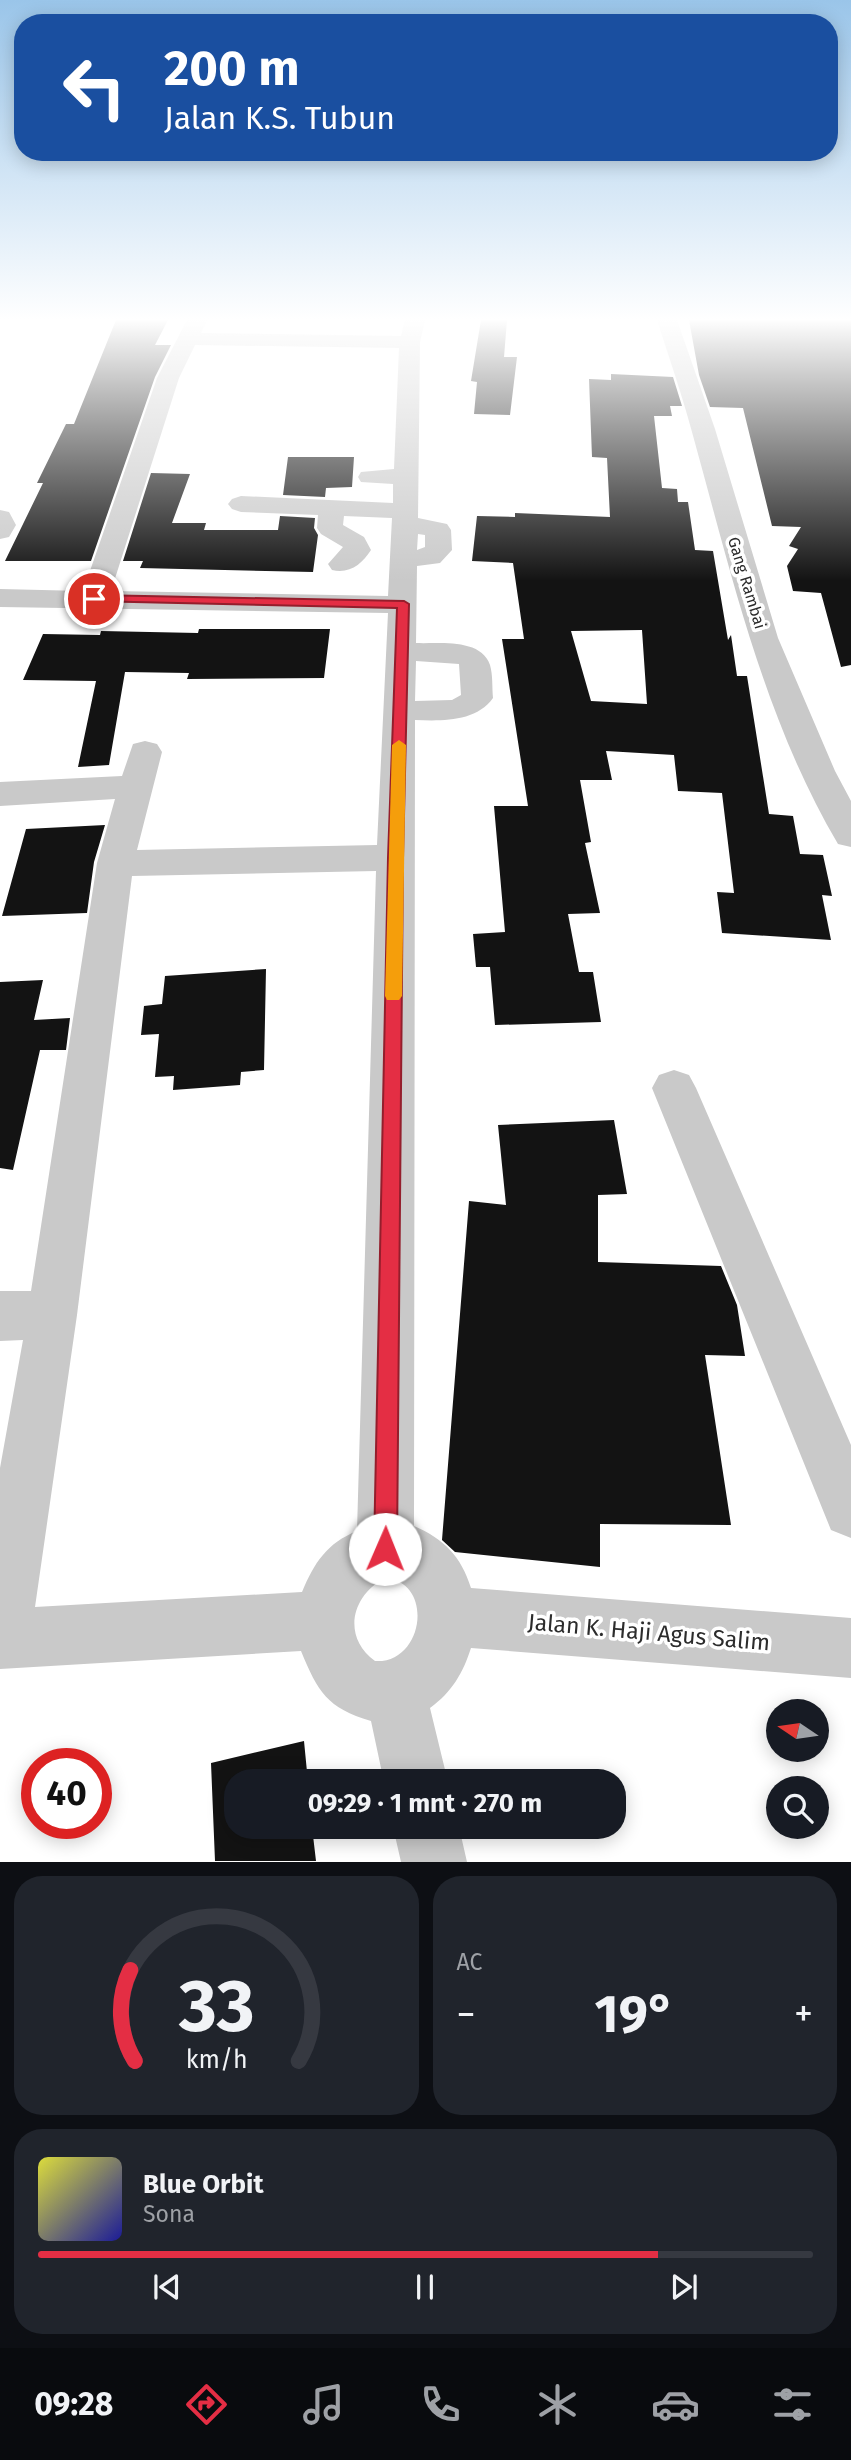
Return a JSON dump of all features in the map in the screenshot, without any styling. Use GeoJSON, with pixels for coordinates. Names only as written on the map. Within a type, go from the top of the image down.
{"type":"FeatureCollection","features":[{"type":"Feature","properties":{"kind":"street"},"geometry":{"type":"LineString","coordinates":[[94,599],[159,407]]}},
{"type":"Feature","properties":{"kind":"street"},"geometry":{"type":"LineString","coordinates":[[385,1549],[395,858],[404,604],[399,510],[406,407]]}},
{"type":"Feature","properties":{"kind":"street","name":"Gang Rambai"},"geometry":{"type":"LineString","coordinates":[[696,407],[763,638],[818,771],[851,835]]}},
{"type":"Feature","properties":{"kind":"street"},"geometry":{"type":"LineString","coordinates":[[241,504],[399,510]]}},
{"type":"Feature","properties":{"kind":"street"},"geometry":{"type":"LineString","coordinates":[[332,508],[330,528],[355,543],[358,550],[342,564]]}},
{"type":"Feature","properties":{"kind":"street"},"geometry":{"type":"LineString","coordinates":[[0,518],[3,525],[0,531]]}},
{"type":"Feature","properties":{"kind":"street"},"geometry":{"type":"LineString","coordinates":[[0,598],[404,604]]}},
{"type":"Feature","properties":{"kind":"street"},"geometry":{"type":"LineString","coordinates":[[400,710],[461,708],[471,705],[477,698],[475,666],[471,658],[460,654],[402,651]]}},
{"type":"Feature","properties":{"kind":"street"},"geometry":{"type":"LineString","coordinates":[[145,752],[115,863],[52,1315],[0,1639],[326,1620]]}},
{"type":"Feature","properties":{"kind":"street"},"geometry":{"type":"LineString","coordinates":[[0,794],[135,787]]}},
{"type":"Feature","properties":{"kind":"street"},"geometry":{"type":"LineString","coordinates":[[115,863],[395,858]]}},
{"type":"Feature","properties":{"kind":"street"},"geometry":{"type":"LineString","coordinates":[[674,1088],[851,1510]]}},
{"type":"Feature","properties":{"kind":"street"},"geometry":{"type":"LineString","coordinates":[[0,1316],[52,1315]]}},
{"type":"Feature","properties":{"kind":"street"},"geometry":{"type":"LineString","coordinates":[[385,1549],[406,1552],[424,1563],[438,1580],[447,1602],[448,1625],[443,1649],[430,1670],[413,1686],[395,1691],[373,1692],[356,1685],[341,1671],[331,1654],[325,1634],[326,1620],[331,1593],[340,1576],[353,1561],[385,1549]]}},
{"type":"Feature","properties":{"kind":"street","name":"Jalan K. Haji Agus Salim"},"geometry":{"type":"LineString","coordinates":[[447,1616],[851,1648]]}},
{"type":"Feature","properties":{"kind":"street"},"geometry":{"type":"LineString","coordinates":[[395,1691],[413,1769]]}},
{"type":"Feature","properties":{"kind":"street"},"geometry":{"type":"LineString","coordinates":[[429,1839],[434,1861]]}},
{"type":"Feature","properties":{"kind":"building"},"geometry":{"type":"Polygon","coordinates":[[[81,407],[145,407],[91,561],[5,561],[43,483],[37,483],[66,424],[74,424],[81,407]]]}},
{"type":"Feature","properties":{"kind":"building"},"geometry":{"type":"Polygon","coordinates":[[[475,407],[511,407],[510,415],[474,414],[475,407]]]}},
{"type":"Feature","properties":{"kind":"building"},"geometry":{"type":"Polygon","coordinates":[[[590,407],[670,407],[672,416],[654,416],[662,488],[677,489],[678,502],[688,502],[695,550],[713,551],[737,676],[747,676],[769,814],[793,816],[800,854],[823,855],[832,896],[822,895],[831,940],[722,933],[717,892],[734,893],[722,793],[678,791],[674,755],[606,751],[612,780],[580,780],[591,842],[585,843],[600,913],[568,914],[579,972],[593,972],[601,1022],[495,1025],[490,967],[476,967],[473,934],[505,932],[494,806],[528,806],[502,639],[524,639],[513,563],[472,561],[477,516],[515,517],[515,513],[610,517],[607,458],[592,457],[590,407]],[[642,630],[571,631],[591,701],[647,704],[642,630]]]}},
{"type":"Feature","properties":{"kind":"building"},"geometry":{"type":"Polygon","coordinates":[[[710,407],[851,407],[851,665],[841,667],[821,593],[793,591],[787,566],[798,549],[789,546],[801,527],[772,526],[743,408],[710,407]]]}},
{"type":"Feature","properties":{"kind":"building"},"geometry":{"type":"Polygon","coordinates":[[[288,457],[354,457],[352,487],[326,488],[325,497],[283,495],[288,457]]]}},
{"type":"Feature","properties":{"kind":"building"},"geometry":{"type":"Polygon","coordinates":[[[151,473],[190,474],[172,523],[206,523],[204,530],[278,530],[280,516],[315,518],[314,528],[318,535],[313,572],[140,568],[143,561],[123,561],[151,473]]]}},
{"type":"Feature","properties":{"kind":"building"},"geometry":{"type":"Polygon","coordinates":[[[199,629],[330,629],[324,678],[187,679],[189,673],[125,672],[109,765],[78,767],[96,681],[23,680],[43,634],[100,635],[101,631],[198,633],[199,629]]]}},
{"type":"Feature","properties":{"kind":"building"},"geometry":{"type":"Polygon","coordinates":[[[105,825],[94,862],[87,913],[2,916],[26,829],[105,825]]]}},
{"type":"Feature","properties":{"kind":"building"},"geometry":{"type":"Polygon","coordinates":[[[266,969],[264,1070],[241,1072],[240,1085],[173,1090],[174,1076],[155,1077],[159,1034],[141,1035],[144,1006],[162,1004],[165,976],[266,969]]]}},
{"type":"Feature","properties":{"kind":"building"},"geometry":{"type":"Polygon","coordinates":[[[43,980],[34,1020],[70,1018],[66,1050],[40,1050],[13,1170],[0,1168],[0,982],[43,980]]]}},
{"type":"Feature","properties":{"kind":"building"},"geometry":{"type":"Polygon","coordinates":[[[614,1120],[627,1194],[598,1195],[598,1262],[721,1266],[737,1305],[745,1356],[705,1355],[731,1525],[600,1524],[600,1567],[455,1552],[442,1540],[469,1201],[506,1205],[498,1125],[614,1120]]]}},
{"type":"Feature","properties":{"kind":"building"},"geometry":{"type":"Polygon","coordinates":[[[304,1741],[307,1769],[224,1769],[224,1839],[313,1839],[316,1861],[215,1861],[211,1763],[304,1741]]]}},
{"type":"Feature","properties":{"kind":"slow traffic"},"geometry":{"type":"LineString","coordinates":[[393,996],[399,745]]}},
{"type":"Feature","properties":{"kind":"route"},"geometry":{"type":"LineString","coordinates":[[94,599],[404,604],[395,858],[385,1549]]}}]}
